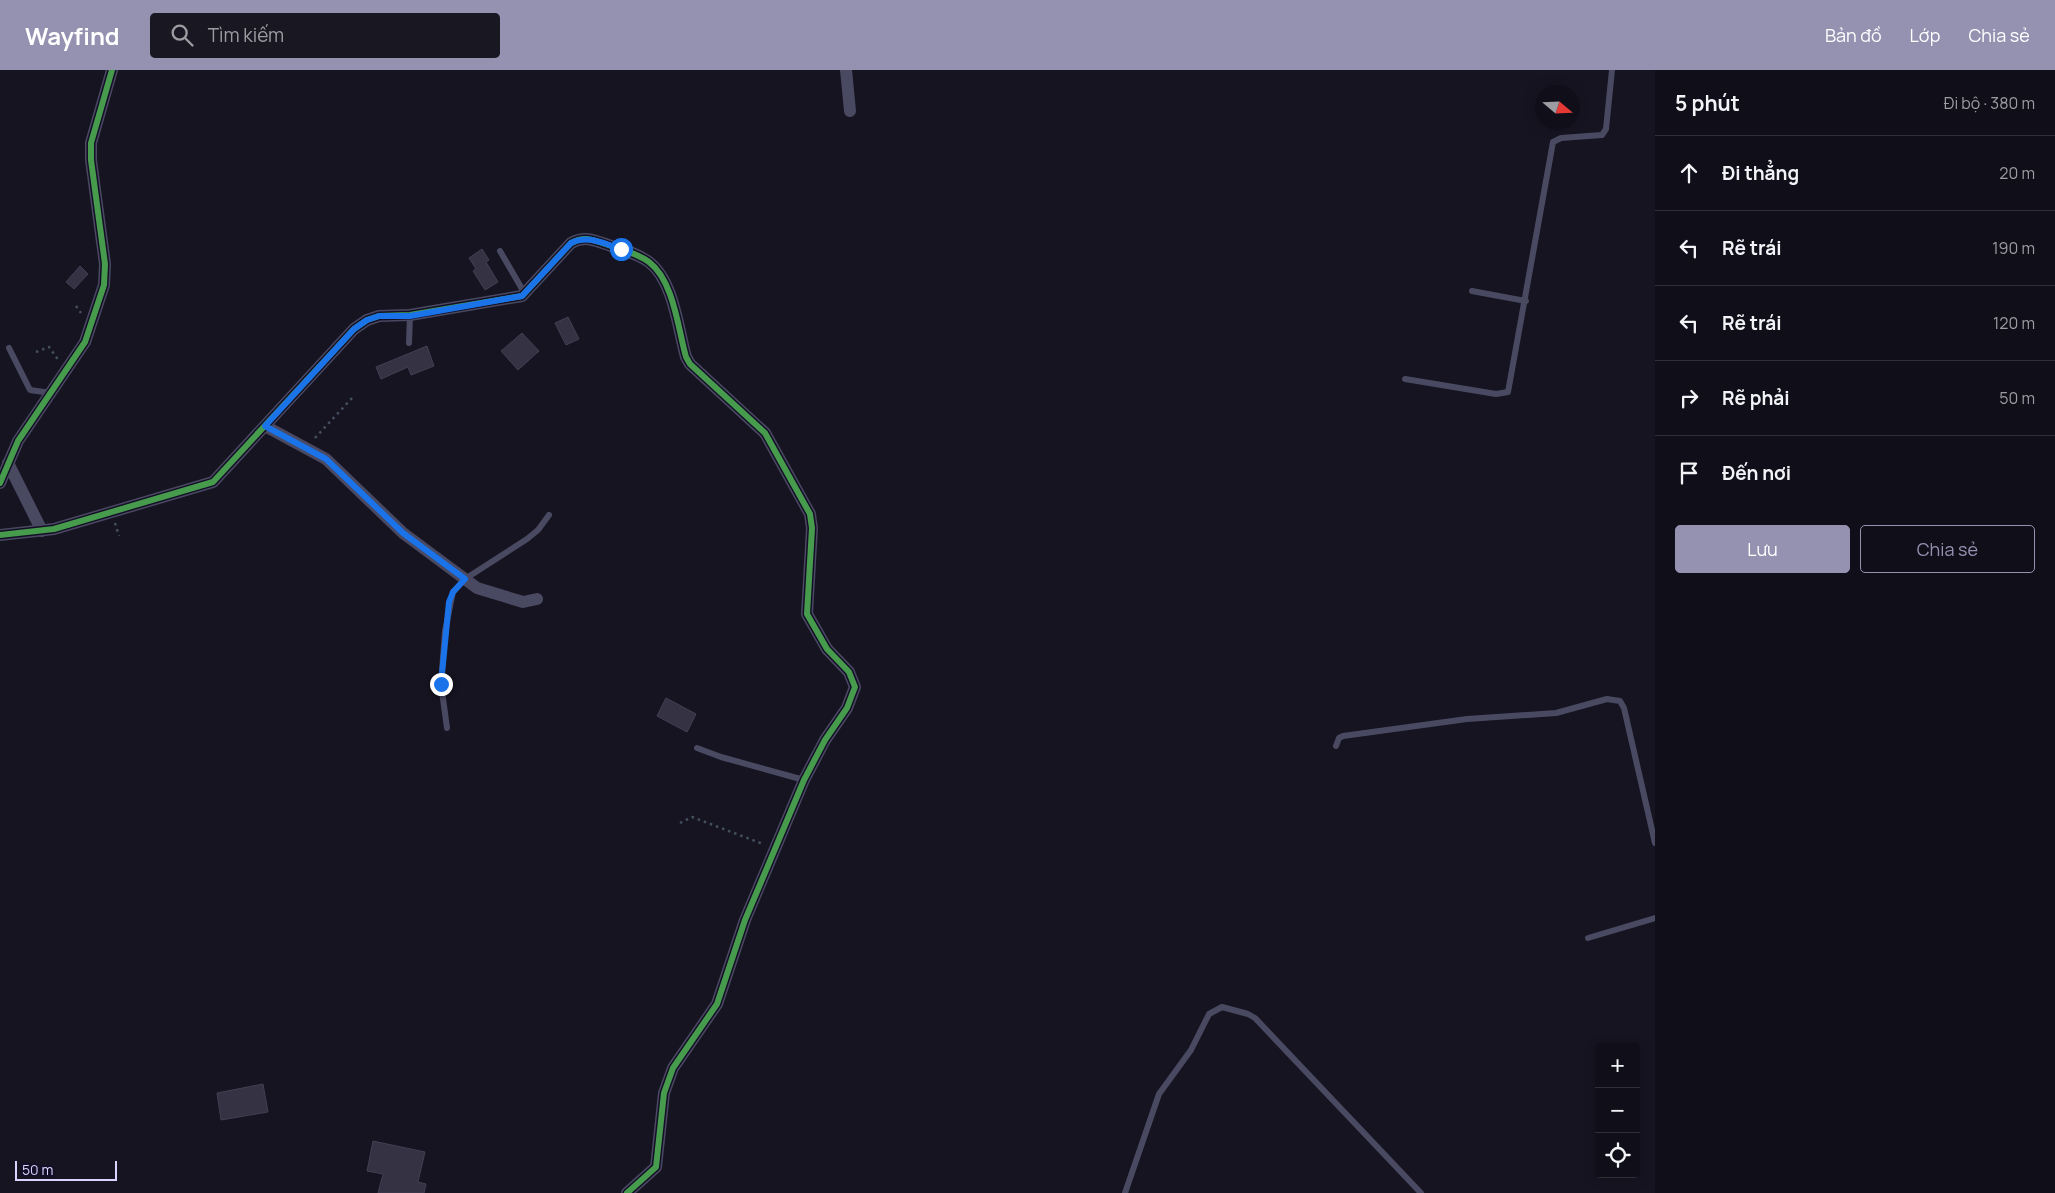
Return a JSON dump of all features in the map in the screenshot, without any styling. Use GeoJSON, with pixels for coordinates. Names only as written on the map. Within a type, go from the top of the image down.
{"type":"FeatureCollection","features":[{"type":"Feature","properties":{"kind":"street"},"geometry":{"type":"LineString","coordinates":[[0,483],[18,441],[85,342],[104,285],[105,264],[91,160],[91,143],[112,70]]}},
{"type":"Feature","properties":{"kind":"street"},"geometry":{"type":"LineString","coordinates":[[846,70],[850,111]]}},
{"type":"Feature","properties":{"kind":"street"},"geometry":{"type":"LineString","coordinates":[[0,535],[42,531],[213,482],[357,327],[376,317],[410,316],[515,299],[525,294],[571,243],[581,238],[590,239],[628,252],[648,262],[659,271],[667,285],[686,357],[690,364],[765,433],[810,514],[812,528],[806,608],[809,619],[826,649],[849,672],[855,687],[847,708],[825,740],[804,780],[746,920],[717,1004],[673,1068],[667,1082],[664,1093],[656,1167],[627,1193]]}},
{"type":"Feature","properties":{"kind":"street"},"geometry":{"type":"LineString","coordinates":[[265,426],[326,459],[340,470],[403,533],[477,588],[523,602],[537,599]]}},
{"type":"Feature","properties":{"kind":"street"},"geometry":{"type":"LineString","coordinates":[[8,463],[42,531]]}},
{"type":"Feature","properties":{"kind":"lane"},"geometry":{"type":"LineString","coordinates":[[1405,379],[1496,394],[1508,392],[1526,301],[1553,142],[1561,138],[1602,135],[1606,129],[1612,70]]}},
{"type":"Feature","properties":{"kind":"lane"},"geometry":{"type":"LineString","coordinates":[[500,251],[525,294]]}},
{"type":"Feature","properties":{"kind":"lane"},"geometry":{"type":"LineString","coordinates":[[1472,291],[1526,301]]}},
{"type":"Feature","properties":{"kind":"lane"},"geometry":{"type":"LineString","coordinates":[[409,343],[410,316]]}},
{"type":"Feature","properties":{"kind":"lane"},"geometry":{"type":"LineString","coordinates":[[9,348],[30,390],[51,393]]}},
{"type":"Feature","properties":{"kind":"lane"},"geometry":{"type":"LineString","coordinates":[[447,728],[441,684],[445,631],[453,592],[465,579],[527,539],[538,530],[549,515]]}},
{"type":"Feature","properties":{"kind":"lane"},"geometry":{"type":"LineString","coordinates":[[1336,746],[1339,738],[1343,736],[1467,719],[1556,713],[1607,699],[1620,701],[1624,708],[1655,844]]}},
{"type":"Feature","properties":{"kind":"lane"},"geometry":{"type":"LineString","coordinates":[[697,748],[721,757],[804,780]]}},
{"type":"Feature","properties":{"kind":"lane"},"geometry":{"type":"LineString","coordinates":[[1588,938],[1655,918]]}},
{"type":"Feature","properties":{"kind":"lane"},"geometry":{"type":"LineString","coordinates":[[1125,1193],[1159,1094],[1191,1050],[1209,1014],[1222,1007],[1256,1018],[1421,1193]]}},
{"type":"Feature","properties":{"kind":"path"},"geometry":{"type":"LineString","coordinates":[[36,352],[49,347],[66,371]]}},
{"type":"Feature","properties":{"kind":"path"},"geometry":{"type":"LineString","coordinates":[[306,448],[352,398]]}},
{"type":"Feature","properties":{"kind":"path"},"geometry":{"type":"LineString","coordinates":[[680,823],[692,817],[776,849]]}},
{"type":"Feature","properties":{"kind":"building"},"geometry":{"type":"Polygon","coordinates":[[[482,249],[489,260],[486,262],[498,282],[485,290],[473,271],[476,269],[469,258],[482,249]]]}},
{"type":"Feature","properties":{"kind":"building"},"geometry":{"type":"Polygon","coordinates":[[[80,266],[88,274],[74,289],[66,282],[80,266]]]}},
{"type":"Feature","properties":{"kind":"building"},"geometry":{"type":"Polygon","coordinates":[[[568,317],[579,339],[566,345],[555,323],[568,317]]]}},
{"type":"Feature","properties":{"kind":"building"},"geometry":{"type":"Polygon","coordinates":[[[522,333],[539,351],[518,370],[501,351],[522,333]]]}},
{"type":"Feature","properties":{"kind":"building"},"geometry":{"type":"Polygon","coordinates":[[[427,346],[434,366],[411,375],[408,367],[381,379],[376,367],[427,346]]]}},
{"type":"Feature","properties":{"kind":"building"},"geometry":{"type":"Polygon","coordinates":[[[666,698],[696,714],[687,732],[657,716],[666,698]]]}},
{"type":"Feature","properties":{"kind":"building"},"geometry":{"type":"Polygon","coordinates":[[[263,1084],[268,1112],[221,1120],[217,1093],[263,1084]]]}},
{"type":"Feature","properties":{"kind":"building"},"geometry":{"type":"Polygon","coordinates":[[[373,1141],[425,1152],[418,1182],[426,1184],[424,1193],[378,1193],[383,1174],[367,1171],[373,1141]]]}},
{"type":"Feature","properties":{"kind":"cycle path"},"geometry":{"type":"LineString","coordinates":[[0,483],[18,441],[85,342],[104,285],[105,264],[91,160],[91,143],[112,70]]}},
{"type":"Feature","properties":{"kind":"cycle path"},"geometry":{"type":"LineString","coordinates":[[0,535],[54,529],[213,482],[354,329],[367,320],[379,316],[410,315],[522,296],[571,243],[581,239],[596,241],[631,252],[649,262],[657,270],[670,293],[686,357],[690,364],[765,433],[810,514],[812,528],[807,614],[827,649],[849,672],[855,687],[847,708],[825,740],[804,780],[745,920],[717,1004],[673,1068],[664,1093],[656,1167],[627,1193]]}},
{"type":"Feature","properties":{"kind":"route"},"geometry":{"type":"LineString","coordinates":[[441,684],[449,602],[453,592],[465,579],[403,533],[340,470],[326,459],[265,426],[354,329],[367,320],[382,316],[410,316],[446,308],[515,299],[528,292],[571,243],[581,238],[621,249]]}}]}
